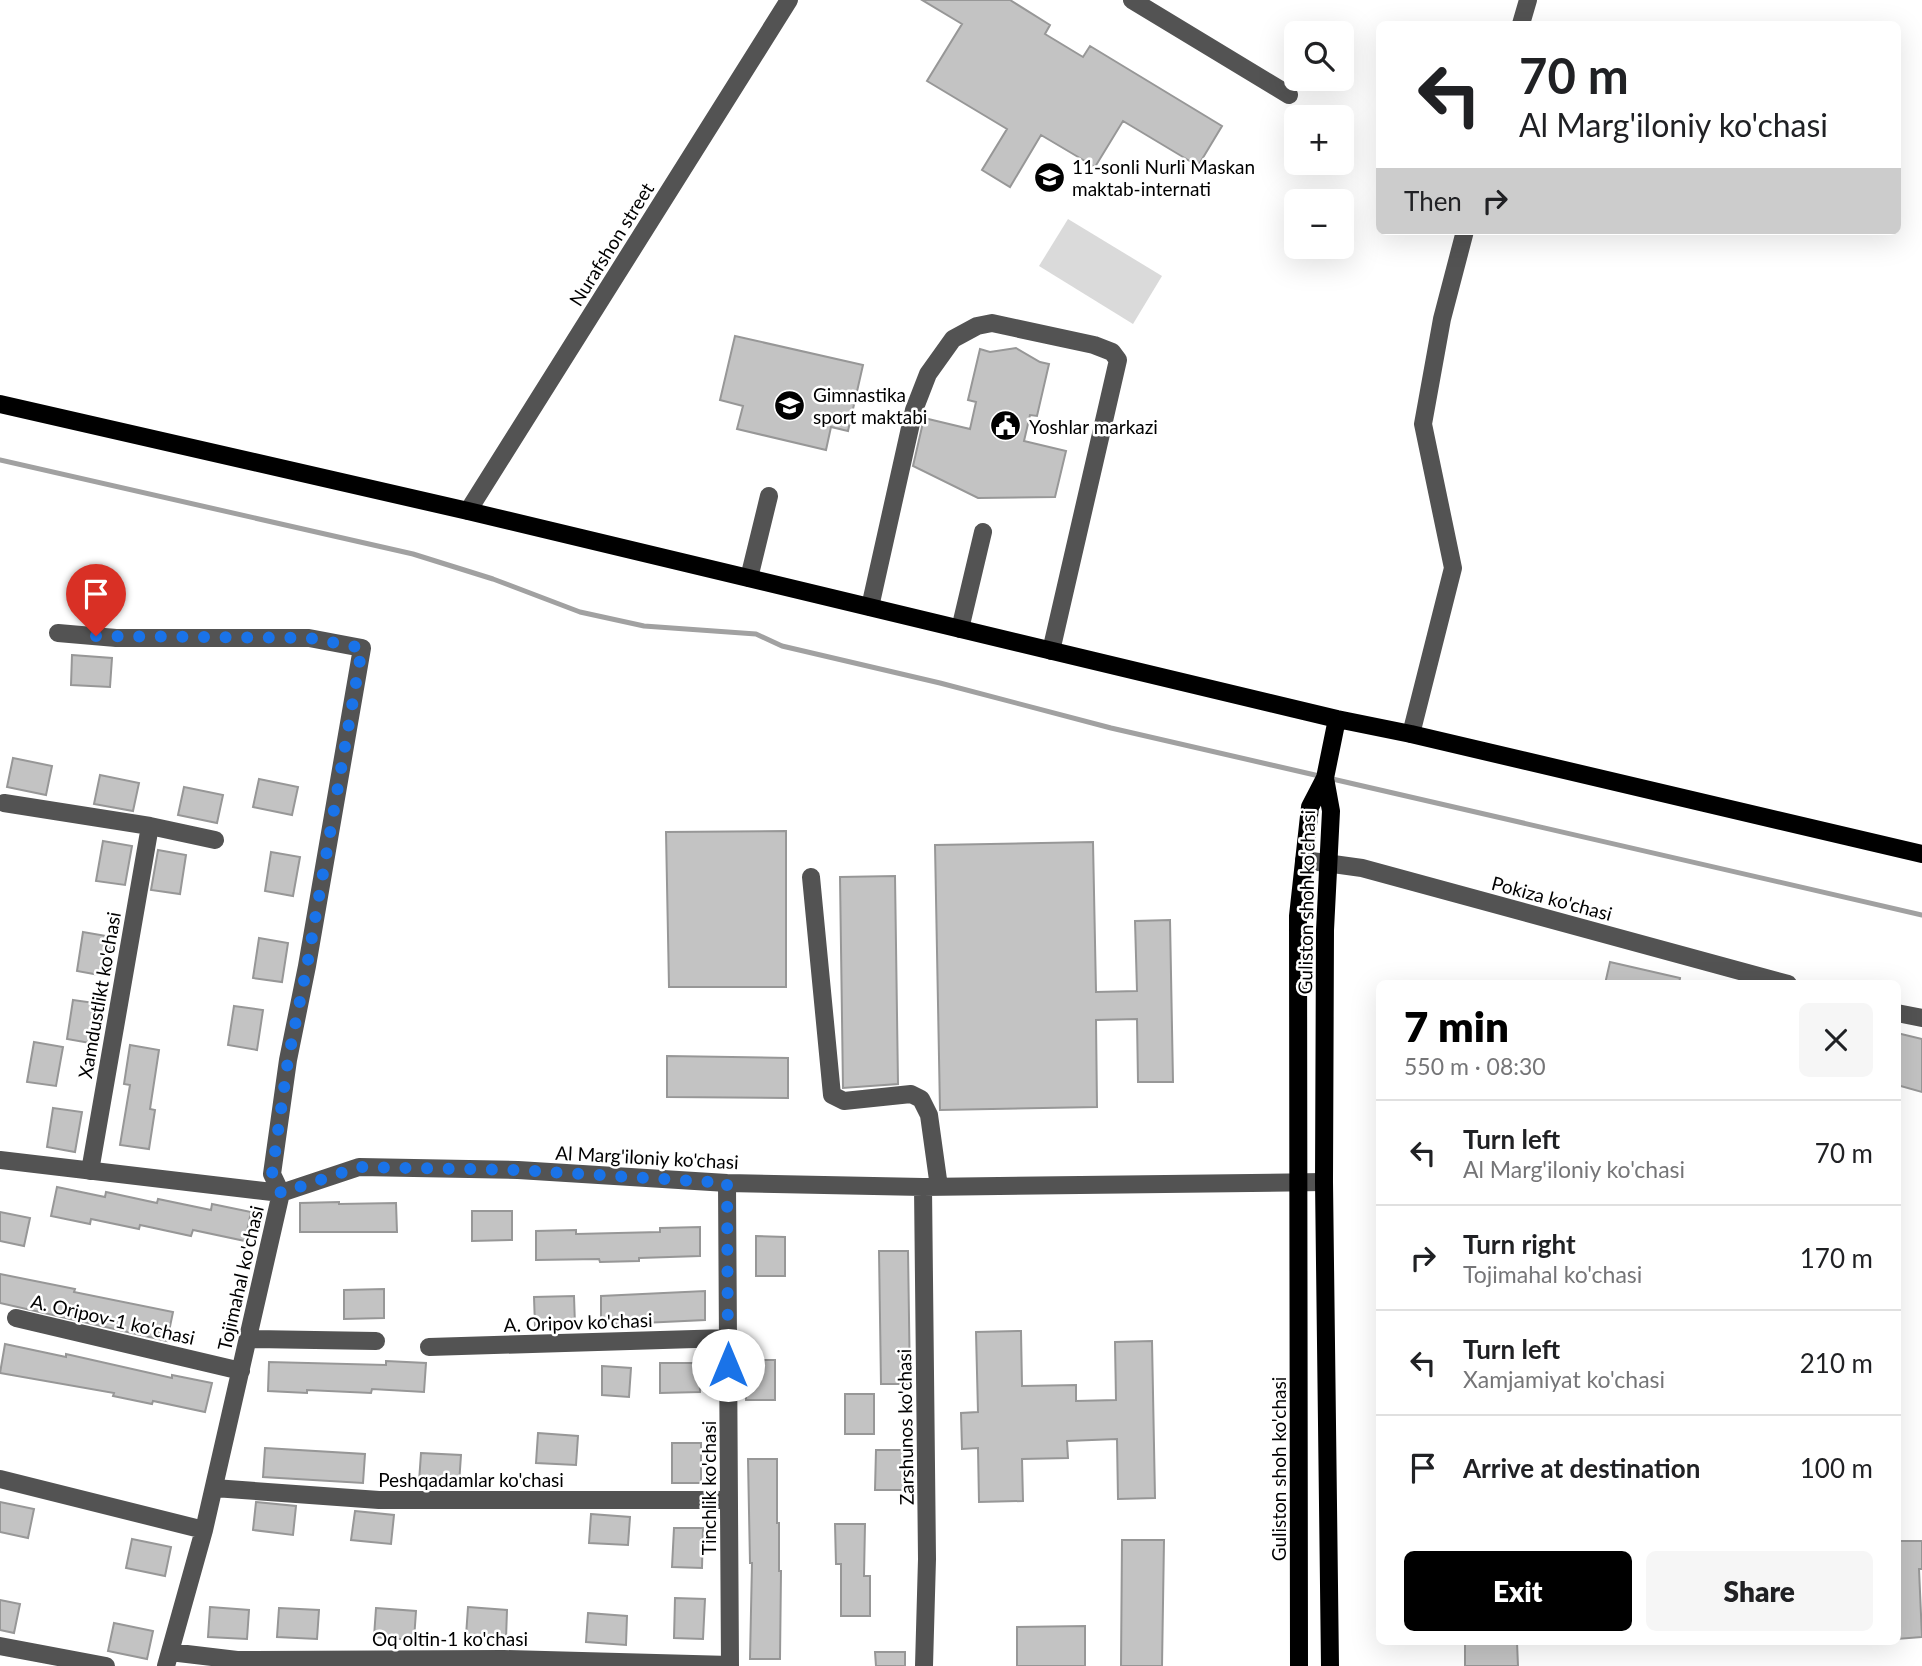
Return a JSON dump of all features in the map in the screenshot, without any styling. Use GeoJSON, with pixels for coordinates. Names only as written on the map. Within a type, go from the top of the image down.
{"type":"FeatureCollection","features":[{"type":"Feature","properties":{"kind":"main road"},"geometry":{"type":"LineString","coordinates":[[0,404],[468,511],[870,607],[1051,651],[1335,727],[1411,734],[1922,854]]}},
{"type":"Feature","properties":{"kind":"main road"},"geometry":{"type":"LineString","coordinates":[[1325,778],[1335,727]]}},
{"type":"Feature","properties":{"kind":"main road","name":"Guliston shoh ko'chasi"},"geometry":{"type":"LineString","coordinates":[[1299,1666],[1298,916],[1310,807],[1325,778]]}},
{"type":"Feature","properties":{"kind":"main road","name":"Guliston shoh ko'chasi"},"geometry":{"type":"LineString","coordinates":[[1325,778],[1331,811],[1325,930],[1324,1182],[1331,1666]]}},
{"type":"Feature","properties":{"kind":"street","name":"Nurafshon street"},"geometry":{"type":"LineString","coordinates":[[468,511],[789,0]]}},
{"type":"Feature","properties":{"kind":"street"},"geometry":{"type":"LineString","coordinates":[[1132,0],[1289,95]]}},
{"type":"Feature","properties":{"kind":"street"},"geometry":{"type":"LineString","coordinates":[[1522,21],[1528,0]]}},
{"type":"Feature","properties":{"kind":"street"},"geometry":{"type":"LineString","coordinates":[[1411,734],[1453,568],[1423,424],[1442,319],[1464,235]]}},
{"type":"Feature","properties":{"kind":"street"},"geometry":{"type":"LineString","coordinates":[[870,607],[914,410],[928,374],[953,339],[977,326],[992,323],[1094,345],[1112,352],[1118,360],[1051,651]]}},
{"type":"Feature","properties":{"kind":"street"},"geometry":{"type":"LineString","coordinates":[[749,578],[769,496]]}},
{"type":"Feature","properties":{"kind":"street"},"geometry":{"type":"LineString","coordinates":[[960,629],[983,532]]}},
{"type":"Feature","properties":{"kind":"street","name":"Tojimahal ko'chasi"},"geometry":{"type":"LineString","coordinates":[[58,633],[116,638],[309,638],[362,648],[288,1060],[272,1174],[281,1193],[204,1530],[168,1659]]}},
{"type":"Feature","properties":{"kind":"street"},"geometry":{"type":"LineString","coordinates":[[4,803],[150,826],[215,841]]}},
{"type":"Feature","properties":{"kind":"street","name":"Xamdustlikt ko'chasi"},"geometry":{"type":"LineString","coordinates":[[90,1171],[150,826]]}},
{"type":"Feature","properties":{"kind":"street","name":"Pokiza ko'chasi"},"geometry":{"type":"LineString","coordinates":[[1304,860],[1362,867],[1773,980]]}},
{"type":"Feature","properties":{"kind":"street","name":"Zarshunos ko'chasi"},"geometry":{"type":"LineString","coordinates":[[811,877],[832,1096],[844,1101],[911,1094],[921,1099],[929,1115],[931,1187],[924,1666]]}},
{"type":"Feature","properties":{"kind":"street"},"geometry":{"type":"LineString","coordinates":[[1901,1014],[1922,1018]]}},
{"type":"Feature","properties":{"kind":"street","name":"Al Marg'iloniy ko'chasi"},"geometry":{"type":"LineString","coordinates":[[0,1160],[281,1193],[359,1167],[518,1170],[727,1183],[931,1187],[1324,1182]]}},
{"type":"Feature","properties":{"kind":"street","name":"Tinchlik ko'chasi"},"geometry":{"type":"LineString","coordinates":[[727,1183],[730,1666]]}},
{"type":"Feature","properties":{"kind":"street","name":"A. Oripov-1 ko'chasi"},"geometry":{"type":"LineString","coordinates":[[16,1318],[240,1371]]}},
{"type":"Feature","properties":{"kind":"street","name":"A. Oripov ko'chasi"},"geometry":{"type":"LineString","coordinates":[[429,1348],[728,1338]]}},
{"type":"Feature","properties":{"kind":"street"},"geometry":{"type":"LineString","coordinates":[[248,1339],[376,1341]]}},
{"type":"Feature","properties":{"kind":"street"},"geometry":{"type":"LineString","coordinates":[[0,1479],[204,1530]]}},
{"type":"Feature","properties":{"kind":"street","name":"Peshqadamlar ko'chasi"},"geometry":{"type":"LineString","coordinates":[[214,1488],[379,1500],[729,1500]]}},
{"type":"Feature","properties":{"kind":"street"},"geometry":{"type":"LineString","coordinates":[[0,1646],[106,1666]]}},
{"type":"Feature","properties":{"kind":"street","name":"Oq oltin-1 ko'chasi"},"geometry":{"type":"LineString","coordinates":[[168,1659],[504,1658],[730,1666]]}},
{"type":"Feature","properties":{"kind":"shaded area"},"geometry":{"type":"Polygon","coordinates":[[[1068,219],[1162,276],[1133,324],[1039,266],[1068,219]]]}},
{"type":"Feature","properties":{"kind":"building"},"geometry":{"type":"Polygon","coordinates":[[[922,0],[1010,0],[1050,25],[1045,34],[1083,57],[1090,46],[1222,126],[1198,166],[1123,121],[1095,167],[1041,135],[1010,187],[982,170],[1007,129],[927,81],[962,24],[922,0]]]}},
{"type":"Feature","properties":{"kind":"building"},"geometry":{"type":"Polygon","coordinates":[[[735,336],[863,365],[848,431],[831,427],[826,450],[737,429],[743,406],[720,400],[735,336]]]}},
{"type":"Feature","properties":{"kind":"building"},"geometry":{"type":"Polygon","coordinates":[[[1016,348],[1040,362],[1049,364],[1037,416],[1030,415],[1024,441],[1066,451],[1055,497],[978,498],[913,466],[924,418],[970,429],[976,402],[968,400],[980,349],[990,352],[1016,348]]]}},
{"type":"Feature","properties":{"kind":"building"},"geometry":{"type":"Polygon","coordinates":[[[72,655],[112,658],[110,687],[71,685],[72,655]]]}},
{"type":"Feature","properties":{"kind":"building"},"geometry":{"type":"Polygon","coordinates":[[[13,758],[52,766],[46,795],[7,787],[13,758]]]}},
{"type":"Feature","properties":{"kind":"building"},"geometry":{"type":"Polygon","coordinates":[[[100,775],[139,783],[133,811],[94,804],[100,775]]]}},
{"type":"Feature","properties":{"kind":"building"},"geometry":{"type":"Polygon","coordinates":[[[259,779],[298,787],[292,815],[253,807],[259,779]]]}},
{"type":"Feature","properties":{"kind":"building"},"geometry":{"type":"Polygon","coordinates":[[[184,787],[223,795],[217,823],[178,815],[184,787]]]}},
{"type":"Feature","properties":{"kind":"building"},"geometry":{"type":"Polygon","coordinates":[[[786,831],[786,987],[669,987],[666,832],[786,831]]]}},
{"type":"Feature","properties":{"kind":"building"},"geometry":{"type":"Polygon","coordinates":[[[103,841],[132,846],[125,885],[96,881],[103,841]]]}},
{"type":"Feature","properties":{"kind":"building"},"geometry":{"type":"Polygon","coordinates":[[[1093,842],[1096,992],[1137,991],[1135,921],[1170,920],[1173,1082],[1138,1082],[1137,1019],[1096,1020],[1097,1107],[940,1110],[935,845],[1093,842]]]}},
{"type":"Feature","properties":{"kind":"building"},"geometry":{"type":"Polygon","coordinates":[[[158,850],[186,855],[180,894],[151,890],[158,850]]]}},
{"type":"Feature","properties":{"kind":"building"},"geometry":{"type":"Polygon","coordinates":[[[271,852],[300,857],[293,896],[265,891],[271,852]]]}},
{"type":"Feature","properties":{"kind":"building"},"geometry":{"type":"Polygon","coordinates":[[[895,876],[898,1084],[843,1088],[840,877],[895,876]]]}},
{"type":"Feature","properties":{"kind":"building"},"geometry":{"type":"Polygon","coordinates":[[[83,932],[112,937],[105,976],[77,971],[83,932]]]}},
{"type":"Feature","properties":{"kind":"building"},"geometry":{"type":"Polygon","coordinates":[[[259,938],[288,943],[282,982],[253,978],[259,938]]]}},
{"type":"Feature","properties":{"kind":"building"},"geometry":{"type":"Polygon","coordinates":[[[1610,962],[1680,978],[1680,980],[1606,980],[1610,962]]]}},
{"type":"Feature","properties":{"kind":"building"},"geometry":{"type":"Polygon","coordinates":[[[73,1000],[102,1004],[96,1044],[67,1039],[73,1000]]]}},
{"type":"Feature","properties":{"kind":"building"},"geometry":{"type":"Polygon","coordinates":[[[234,1006],[263,1010],[257,1050],[228,1045],[234,1006]]]}},
{"type":"Feature","properties":{"kind":"building"},"geometry":{"type":"Polygon","coordinates":[[[1901,1034],[1922,1039],[1922,1092],[1901,1086],[1901,1034]]]}},
{"type":"Feature","properties":{"kind":"building"},"geometry":{"type":"Polygon","coordinates":[[[34,1042],[63,1047],[56,1086],[27,1082],[34,1042]]]}},
{"type":"Feature","properties":{"kind":"building"},"geometry":{"type":"Polygon","coordinates":[[[130,1045],[159,1050],[150,1109],[155,1110],[149,1149],[120,1145],[130,1085],[124,1084],[130,1045]]]}},
{"type":"Feature","properties":{"kind":"building"},"geometry":{"type":"Polygon","coordinates":[[[667,1056],[788,1058],[788,1098],[667,1097],[667,1056]]]}},
{"type":"Feature","properties":{"kind":"building"},"geometry":{"type":"Polygon","coordinates":[[[53,1108],[82,1112],[75,1152],[47,1147],[53,1108]]]}},
{"type":"Feature","properties":{"kind":"building"},"geometry":{"type":"Polygon","coordinates":[[[57,1187],[105,1197],[106,1192],[157,1203],[158,1199],[211,1210],[212,1204],[251,1212],[245,1241],[193,1230],[191,1236],[140,1225],[139,1229],[91,1219],[90,1224],[51,1216],[57,1187]]]}},
{"type":"Feature","properties":{"kind":"building"},"geometry":{"type":"Polygon","coordinates":[[[300,1203],[396,1203],[397,1232],[300,1232],[300,1203]]]}},
{"type":"Feature","properties":{"kind":"building"},"geometry":{"type":"Polygon","coordinates":[[[472,1211],[512,1211],[512,1240],[472,1241],[472,1211]]]}},
{"type":"Feature","properties":{"kind":"building"},"geometry":{"type":"Polygon","coordinates":[[[0,1212],[30,1218],[24,1246],[0,1241],[0,1212]]]}},
{"type":"Feature","properties":{"kind":"building"},"geometry":{"type":"Polygon","coordinates":[[[700,1227],[700,1256],[600,1262],[599,1259],[536,1260],[536,1231],[576,1230],[576,1234],[660,1232],[660,1228],[700,1227]]]}},
{"type":"Feature","properties":{"kind":"building"},"geometry":{"type":"Polygon","coordinates":[[[756,1236],[785,1237],[785,1276],[756,1276],[756,1236]]]}},
{"type":"Feature","properties":{"kind":"building"},"geometry":{"type":"Polygon","coordinates":[[[879,1251],[908,1251],[910,1384],[881,1384],[879,1251]]]}},
{"type":"Feature","properties":{"kind":"building"},"geometry":{"type":"Polygon","coordinates":[[[0,1274],[173,1312],[167,1341],[0,1303],[0,1274]]]}},
{"type":"Feature","properties":{"kind":"building"},"geometry":{"type":"Polygon","coordinates":[[[384,1289],[384,1318],[344,1319],[344,1290],[384,1289]]]}},
{"type":"Feature","properties":{"kind":"building"},"geometry":{"type":"Polygon","coordinates":[[[705,1291],[705,1320],[601,1325],[601,1296],[705,1291]]]}},
{"type":"Feature","properties":{"kind":"building"},"geometry":{"type":"Polygon","coordinates":[[[574,1296],[575,1325],[535,1326],[534,1297],[574,1296]]]}},
{"type":"Feature","properties":{"kind":"building"},"geometry":{"type":"Polygon","coordinates":[[[1021,1331],[1022,1386],[1076,1385],[1076,1401],[1116,1400],[1115,1342],[1152,1341],[1155,1498],[1118,1499],[1117,1439],[1067,1441],[1068,1458],[1022,1459],[1023,1501],[979,1502],[978,1448],[962,1449],[961,1413],[978,1412],[976,1332],[1021,1331]]]}},
{"type":"Feature","properties":{"kind":"building"},"geometry":{"type":"Polygon","coordinates":[[[5,1344],[66,1357],[66,1354],[172,1378],[172,1375],[212,1383],[205,1412],[0,1373],[5,1344]]]}},
{"type":"Feature","properties":{"kind":"building"},"geometry":{"type":"Polygon","coordinates":[[[746,1360],[775,1360],[775,1400],[746,1400],[746,1360]]]}},
{"type":"Feature","properties":{"kind":"building"},"geometry":{"type":"Polygon","coordinates":[[[386,1361],[426,1363],[424,1392],[372,1389],[371,1393],[268,1391],[269,1362],[386,1365],[386,1361]]]}},
{"type":"Feature","properties":{"kind":"building"},"geometry":{"type":"Polygon","coordinates":[[[660,1363],[699,1363],[700,1392],[660,1393],[660,1363]]]}},
{"type":"Feature","properties":{"kind":"building"},"geometry":{"type":"Polygon","coordinates":[[[602,1366],[631,1368],[629,1397],[602,1395],[602,1366]]]}},
{"type":"Feature","properties":{"kind":"building"},"geometry":{"type":"Polygon","coordinates":[[[845,1394],[874,1394],[874,1434],[845,1434],[845,1394]]]}},
{"type":"Feature","properties":{"kind":"building"},"geometry":{"type":"Polygon","coordinates":[[[538,1433],[578,1436],[576,1465],[536,1463],[538,1433]]]}},
{"type":"Feature","properties":{"kind":"building"},"geometry":{"type":"Polygon","coordinates":[[[672,1443],[701,1443],[701,1483],[672,1483],[672,1443]]]}},
{"type":"Feature","properties":{"kind":"building"},"geometry":{"type":"Polygon","coordinates":[[[265,1448],[365,1454],[363,1483],[263,1477],[265,1448]]]}},
{"type":"Feature","properties":{"kind":"building"},"geometry":{"type":"Polygon","coordinates":[[[876,1450],[905,1450],[905,1490],[875,1490],[876,1450]]]}},
{"type":"Feature","properties":{"kind":"building"},"geometry":{"type":"Polygon","coordinates":[[[421,1453],[461,1455],[459,1484],[419,1482],[421,1453]]]}},
{"type":"Feature","properties":{"kind":"building"},"geometry":{"type":"Polygon","coordinates":[[[748,1459],[777,1459],[777,1523],[781,1571],[780,1659],[750,1659],[752,1563],[748,1459]]]}},
{"type":"Feature","properties":{"kind":"building"},"geometry":{"type":"Polygon","coordinates":[[[0,1502],[34,1509],[28,1538],[0,1532],[0,1502]]]}},
{"type":"Feature","properties":{"kind":"building"},"geometry":{"type":"Polygon","coordinates":[[[256,1502],[296,1506],[293,1535],[253,1530],[256,1502]]]}},
{"type":"Feature","properties":{"kind":"building"},"geometry":{"type":"Polygon","coordinates":[[[355,1511],[394,1515],[391,1544],[351,1540],[355,1511]]]}},
{"type":"Feature","properties":{"kind":"building"},"geometry":{"type":"Polygon","coordinates":[[[591,1514],[630,1517],[628,1545],[589,1543],[591,1514]]]}},
{"type":"Feature","properties":{"kind":"building"},"geometry":{"type":"Polygon","coordinates":[[[835,1524],[865,1524],[864,1576],[870,1576],[870,1616],[841,1616],[841,1564],[836,1564],[835,1524]]]}},
{"type":"Feature","properties":{"kind":"building"},"geometry":{"type":"Polygon","coordinates":[[[674,1528],[703,1528],[702,1568],[672,1567],[674,1528]]]}},
{"type":"Feature","properties":{"kind":"building"},"geometry":{"type":"Polygon","coordinates":[[[132,1539],[171,1547],[165,1576],[126,1568],[132,1539]]]}},
{"type":"Feature","properties":{"kind":"building"},"geometry":{"type":"Polygon","coordinates":[[[1122,1540],[1164,1540],[1162,1666],[1121,1666],[1122,1540]]]}},
{"type":"Feature","properties":{"kind":"building"},"geometry":{"type":"Polygon","coordinates":[[[1901,1541],[1922,1541],[1922,1569],[1919,1569],[1922,1637],[1901,1639],[1901,1541]]]}},
{"type":"Feature","properties":{"kind":"building"},"geometry":{"type":"Polygon","coordinates":[[[675,1598],[705,1599],[703,1639],[674,1638],[675,1598]]]}},
{"type":"Feature","properties":{"kind":"building"},"geometry":{"type":"Polygon","coordinates":[[[0,1600],[20,1604],[14,1633],[0,1630],[0,1600]]]}},
{"type":"Feature","properties":{"kind":"building"},"geometry":{"type":"Polygon","coordinates":[[[210,1607],[249,1610],[247,1639],[208,1637],[210,1607]]]}},
{"type":"Feature","properties":{"kind":"building"},"geometry":{"type":"Polygon","coordinates":[[[468,1607],[507,1610],[506,1639],[466,1636],[468,1607]]]}},
{"type":"Feature","properties":{"kind":"building"},"geometry":{"type":"Polygon","coordinates":[[[279,1608],[319,1610],[317,1639],[277,1637],[279,1608]]]}},
{"type":"Feature","properties":{"kind":"building"},"geometry":{"type":"Polygon","coordinates":[[[376,1608],[416,1611],[414,1640],[374,1637],[376,1608]]]}},
{"type":"Feature","properties":{"kind":"building"},"geometry":{"type":"Polygon","coordinates":[[[588,1613],[627,1616],[626,1645],[586,1642],[588,1613]]]}},
{"type":"Feature","properties":{"kind":"building"},"geometry":{"type":"Polygon","coordinates":[[[114,1623],[153,1631],[147,1659],[108,1651],[114,1623]]]}},
{"type":"Feature","properties":{"kind":"building"},"geometry":{"type":"Polygon","coordinates":[[[1085,1626],[1085,1666],[1017,1666],[1017,1627],[1085,1626]]]}},
{"type":"Feature","properties":{"kind":"building"},"geometry":{"type":"Polygon","coordinates":[[[1465,1645],[1517,1645],[1518,1666],[1465,1666],[1465,1645]]]}},
{"type":"Feature","properties":{"kind":"building"},"geometry":{"type":"Polygon","coordinates":[[[875,1652],[905,1652],[905,1666],[876,1666],[875,1652]]]}},
{"type":"Feature","properties":{"kind":"waterway"},"geometry":{"type":"LineString","coordinates":[[0,460],[413,554],[493,579],[580,612],[644,626],[756,634],[782,646],[940,683],[1111,728],[1922,915]]}},
{"type":"Feature","properties":{"kind":"place","name":"11-sonli Nurli Maskan maktab-internati"},"geometry":{"type":"Point","coordinates":[1049,177]}},
{"type":"Feature","properties":{"kind":"place","name":"Gimnastika sport maktabi"},"geometry":{"type":"Point","coordinates":[790,405]}},
{"type":"Feature","properties":{"kind":"place","name":"Yoshlar markazi"},"geometry":{"type":"Point","coordinates":[1006,426]}},
{"type":"Feature","properties":{"kind":"route"},"geometry":{"type":"LineString","coordinates":[[96,636],[309,638],[362,648],[288,1060],[272,1174],[281,1193],[359,1167],[518,1170],[727,1183],[728,1365]]}}]}
